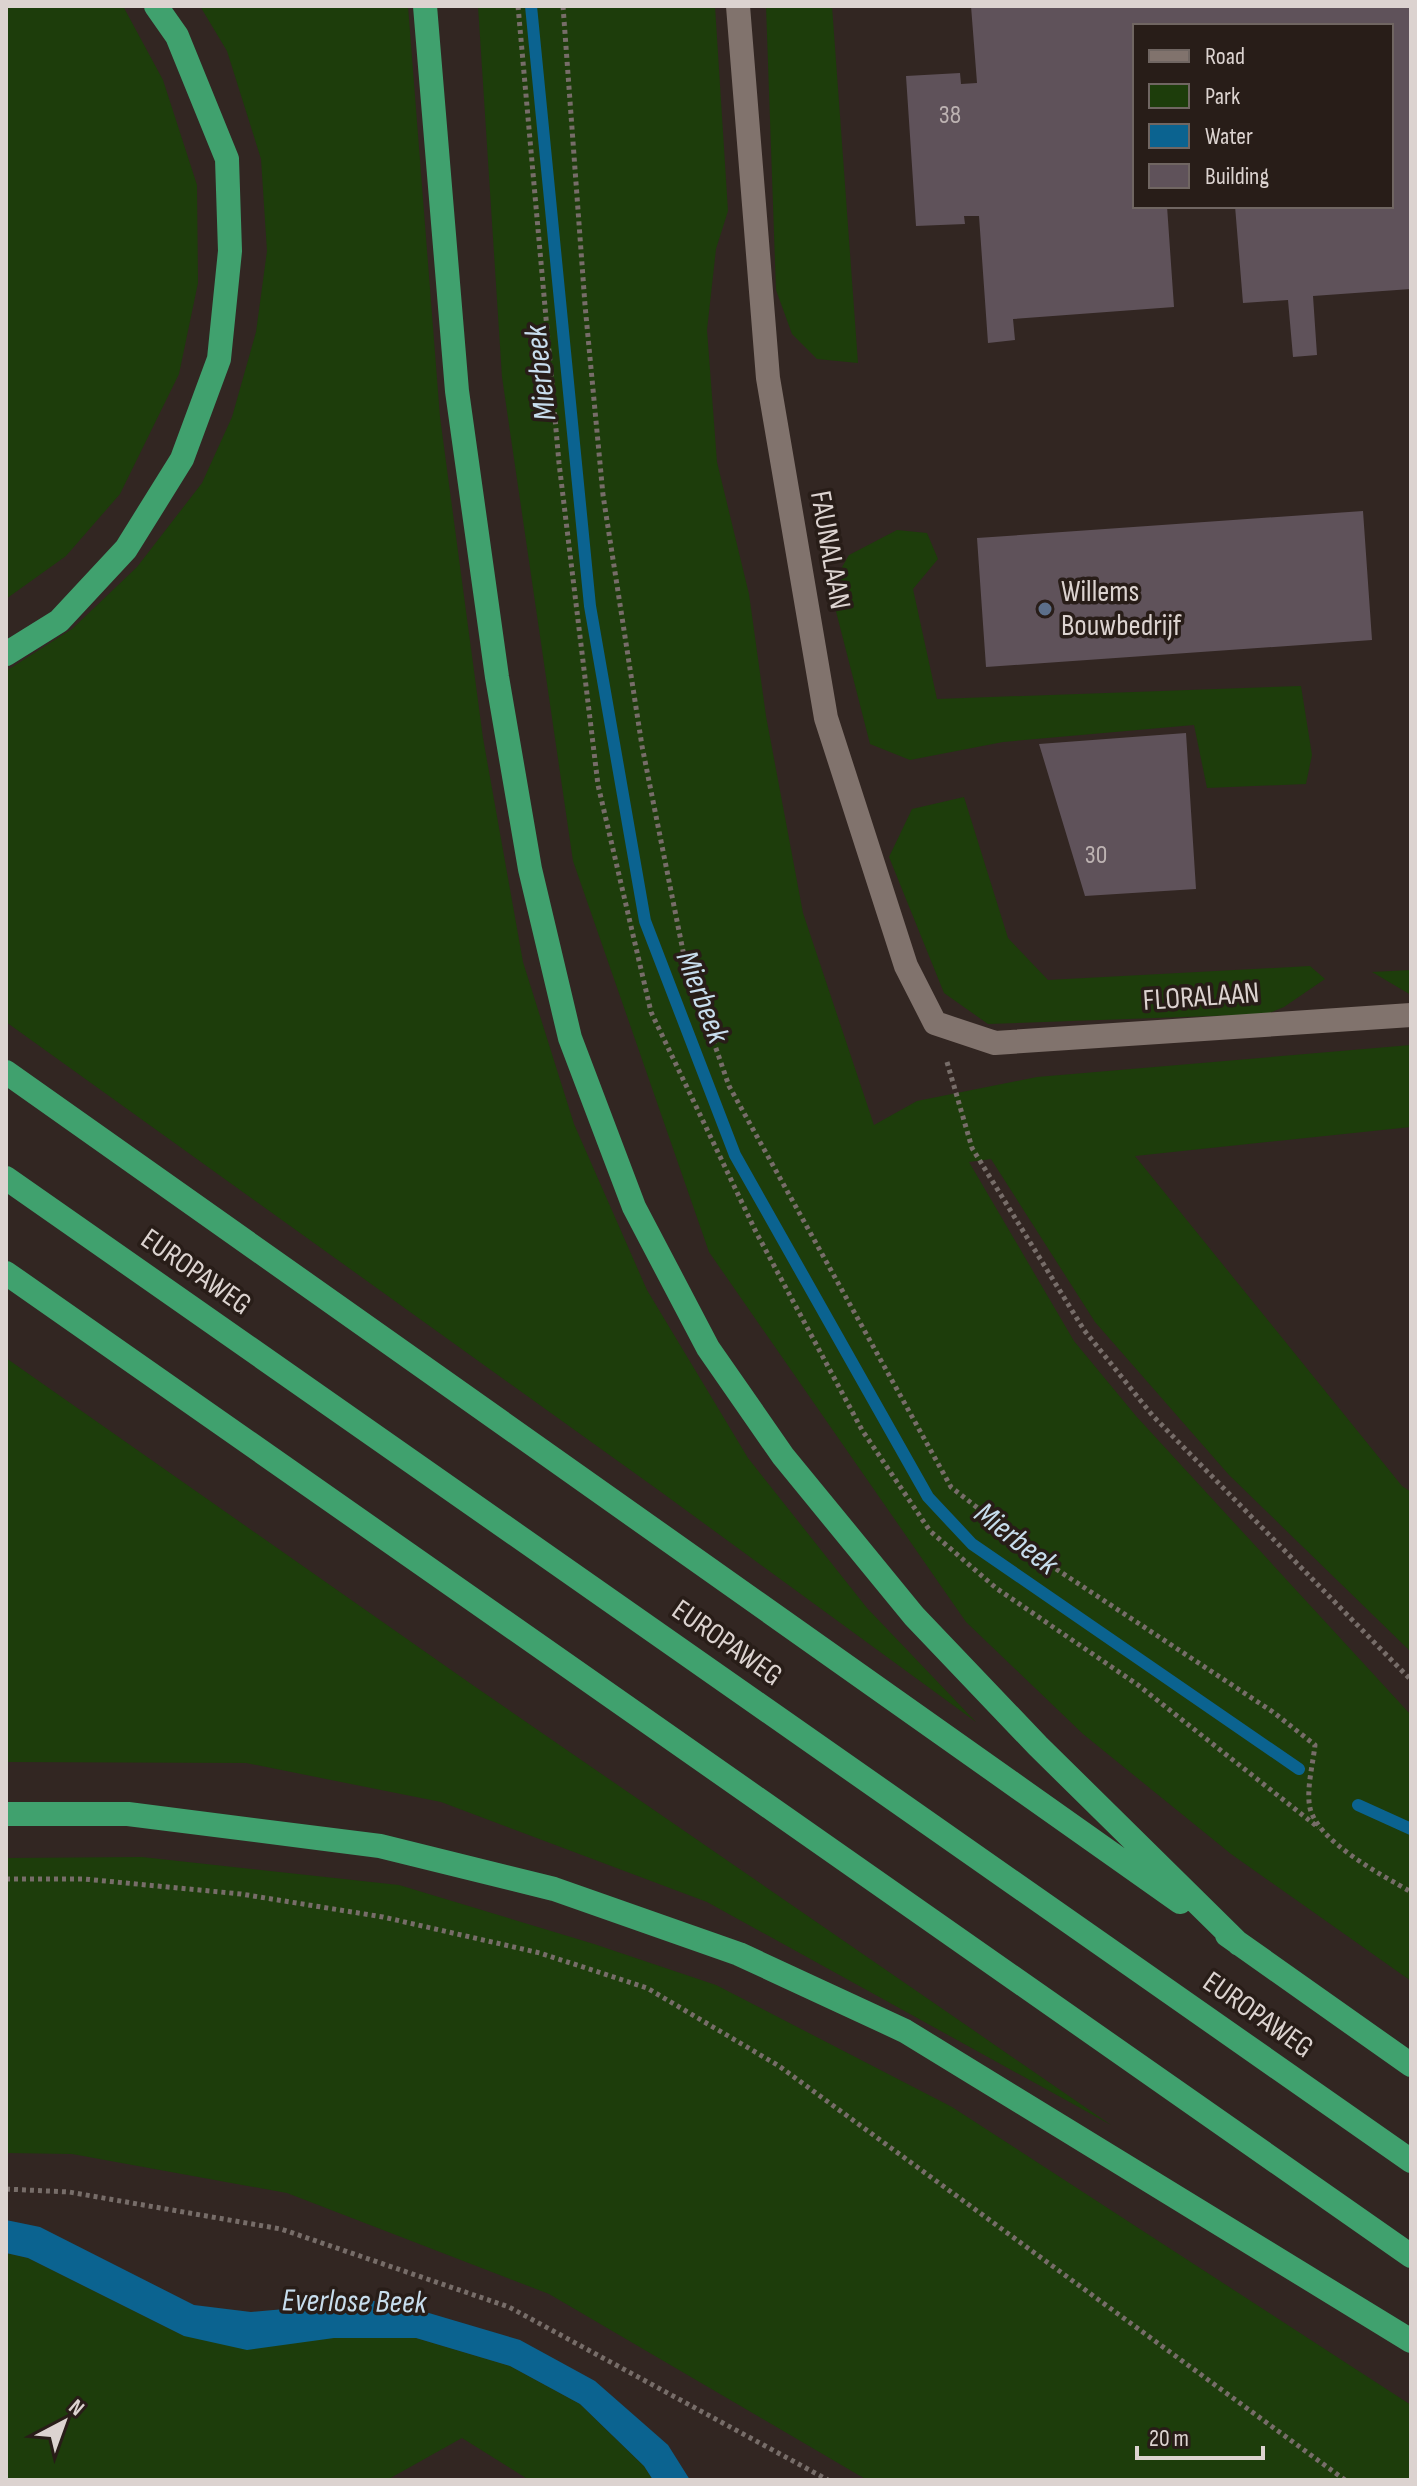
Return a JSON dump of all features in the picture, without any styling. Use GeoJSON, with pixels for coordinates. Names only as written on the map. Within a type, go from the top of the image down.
{"type":"FeatureCollection","features":[{"type":"Feature","properties":{"kind":"highway"},"geometry":{"type":"LineString","coordinates":[[6,654],[59,621],[126,549],[182,459],[219,359],[230,251],[227,159],[177,36],[156,6]]}},
{"type":"Feature","properties":{"kind":"highway"},"geometry":{"type":"LineString","coordinates":[[425,6],[457,391],[497,677],[530,869],[570,1038],[634,1207],[708,1348],[783,1456],[863,1555],[914,1616],[1018,1724],[1239,1944]]}},
{"type":"Feature","properties":{"kind":"highway"},"geometry":{"type":"LineString","coordinates":[[6,1072],[1411,2065]]}},
{"type":"Feature","properties":{"kind":"highway","name":"EUROPAWEG"},"geometry":{"type":"LineString","coordinates":[[6,1178],[1411,2161]]}},
{"type":"Feature","properties":{"kind":"highway"},"geometry":{"type":"LineString","coordinates":[[6,1273],[1411,2256]]}},
{"type":"Feature","properties":{"kind":"highway"},"geometry":{"type":"LineString","coordinates":[[6,1814],[128,1814],[380,1846],[554,1889],[739,1954],[905,2031],[1411,2341]]}},
{"type":"Feature","properties":{"kind":"street","name":"FAUNALAAN"},"geometry":{"type":"LineString","coordinates":[[738,6],[768,378],[826,718],[906,966],[935,1023]]}},
{"type":"Feature","properties":{"kind":"street","name":"FLORALAAN"},"geometry":{"type":"LineString","coordinates":[[935,1023],[995,1043],[1411,1015]]}},
{"type":"Feature","properties":{"kind":"path"},"geometry":{"type":"LineString","coordinates":[[518,6],[557,448],[598,785],[651,1012],[756,1232],[862,1430],[930,1531],[996,1588],[1138,1685],[1373,1870],[1411,1892]]}},
{"type":"Feature","properties":{"kind":"path"},"geometry":{"type":"LineString","coordinates":[[563,6],[585,305],[605,511],[642,746],[684,956],[729,1086],[951,1487],[1050,1565],[1273,1712],[1315,1745],[1310,1807],[1319,1829]]}},
{"type":"Feature","properties":{"kind":"path"},"geometry":{"type":"LineString","coordinates":[[935,1023],[972,1148],[1084,1330],[1153,1416],[1411,1680]]}},
{"type":"Feature","properties":{"kind":"path"},"geometry":{"type":"LineString","coordinates":[[6,1879],[84,1879],[241,1894],[383,1917],[540,1953],[647,1988],[779,2066],[1345,2480]]}},
{"type":"Feature","properties":{"kind":"path"},"geometry":{"type":"LineString","coordinates":[[6,2189],[69,2192],[281,2229],[509,2307],[828,2480]]}},
{"type":"Feature","properties":{"kind":"green space"},"geometry":{"type":"Polygon","coordinates":[[[6,6],[123,6],[163,80],[197,185],[198,283],[179,374],[120,494],[66,556],[6,599],[6,6]]]}},
{"type":"Feature","properties":{"kind":"green space"},"geometry":{"type":"Polygon","coordinates":[[[200,6],[408,6],[440,417],[483,738],[523,962],[574,1124],[647,1290],[748,1458],[867,1608],[976,1722],[6,1022],[6,671],[72,629],[137,567],[202,483],[232,417],[256,332],[267,251],[261,159],[227,51],[200,6]]]}},
{"type":"Feature","properties":{"kind":"green space"},"geometry":{"type":"Polygon","coordinates":[[[478,6],[715,6],[728,211],[716,249],[707,330],[717,462],[749,594],[766,716],[803,913],[874,1125],[917,1101],[1037,1077],[1411,1045],[1411,1127],[1135,1156],[1402,1486],[1411,1492],[1411,1652],[1229,1475],[1095,1322],[991,1159],[969,1162],[1074,1341],[1136,1416],[1411,1715],[1411,1981],[1231,1854],[1083,1734],[966,1622],[709,1252],[573,861],[502,377],[478,6]]]}},
{"type":"Feature","properties":{"kind":"green space"},"geometry":{"type":"Polygon","coordinates":[[[766,6],[832,6],[858,363],[817,359],[792,334],[776,290],[766,6]]]}},
{"type":"Feature","properties":{"kind":"green space"},"geometry":{"type":"Polygon","coordinates":[[[897,530],[927,533],[938,559],[913,589],[937,699],[1301,686],[1312,755],[1306,784],[1207,788],[1194,725],[1003,742],[910,760],[870,744],[830,588],[849,555],[897,530]]]}},
{"type":"Feature","properties":{"kind":"green space"},"geometry":{"type":"Polygon","coordinates":[[[964,797],[1008,938],[1048,980],[1310,966],[1325,979],[1284,1007],[1267,1014],[988,1024],[944,993],[889,857],[912,809],[964,797]]]}},
{"type":"Feature","properties":{"kind":"green space"},"geometry":{"type":"Polygon","coordinates":[[[1411,970],[1411,995],[1372,972],[1411,970]]]}},
{"type":"Feature","properties":{"kind":"green space"},"geometry":{"type":"Polygon","coordinates":[[[6,1358],[474,1686],[1111,2125],[707,1902],[441,1802],[246,1763],[6,1762],[6,1358]]]}},
{"type":"Feature","properties":{"kind":"green space"},"geometry":{"type":"Polygon","coordinates":[[[142,1857],[399,1885],[716,1985],[952,2107],[1411,2405],[1411,2480],[867,2480],[549,2294],[287,2193],[72,2154],[6,2153],[6,1858],[142,1857]]]}},
{"type":"Feature","properties":{"kind":"green space"},"geometry":{"type":"Polygon","coordinates":[[[6,2253],[28,2258],[184,2336],[416,2338],[510,2366],[580,2404],[644,2466],[653,2480],[529,2480],[462,2438],[387,2480],[6,2480],[6,2253]]]}},
{"type":"Feature","properties":{"kind":"water"},"geometry":{"type":"Polygon","coordinates":[[[6,2220],[40,2227],[194,2305],[251,2312],[385,2300],[520,2340],[595,2381],[668,2445],[690,2480],[653,2480],[644,2466],[580,2404],[510,2366],[416,2338],[334,2338],[247,2350],[184,2336],[28,2258],[6,2253],[6,2220]]]}},
{"type":"Feature","properties":{"kind":"building"},"geometry":{"type":"Polygon","coordinates":[[[971,6],[1411,6],[1411,289],[1313,296],[1317,355],[1293,357],[1288,300],[1243,303],[1235,208],[1393,208],[1393,24],[1133,24],[1133,208],[1167,208],[1174,307],[1013,319],[1015,340],[988,343],[979,216],[964,216],[965,224],[916,226],[906,76],[960,73],[961,84],[977,83],[971,6]]]}},
{"type":"Feature","properties":{"kind":"building"},"geometry":{"type":"Polygon","coordinates":[[[1363,511],[1372,640],[986,667],[977,538],[1363,511]]]}},
{"type":"Feature","properties":{"kind":"building"},"geometry":{"type":"Polygon","coordinates":[[[1186,733],[1196,889],[1085,896],[1039,744],[1186,733]]]}},
{"type":"Feature","properties":{"kind":"waterway","name":"Mierbeek"},"geometry":{"type":"LineString","coordinates":[[531,6],[590,606],[645,921],[735,1155],[928,1497],[972,1544],[1299,1769]]}},
{"type":"Feature","properties":{"kind":"waterway","name":"Mierbeek"},"geometry":{"type":"LineString","coordinates":[[1358,1805],[1411,1829]]}},
{"type":"Feature","properties":{"kind":"place","name":"Willems Bouwbedrijf"},"geometry":{"type":"Point","coordinates":[1045,609]}},
{"type":"Feature","properties":{"kind":"water label","name":"Everlose Beek"},"geometry":{"type":"Point","coordinates":[354,2302]}}]}
